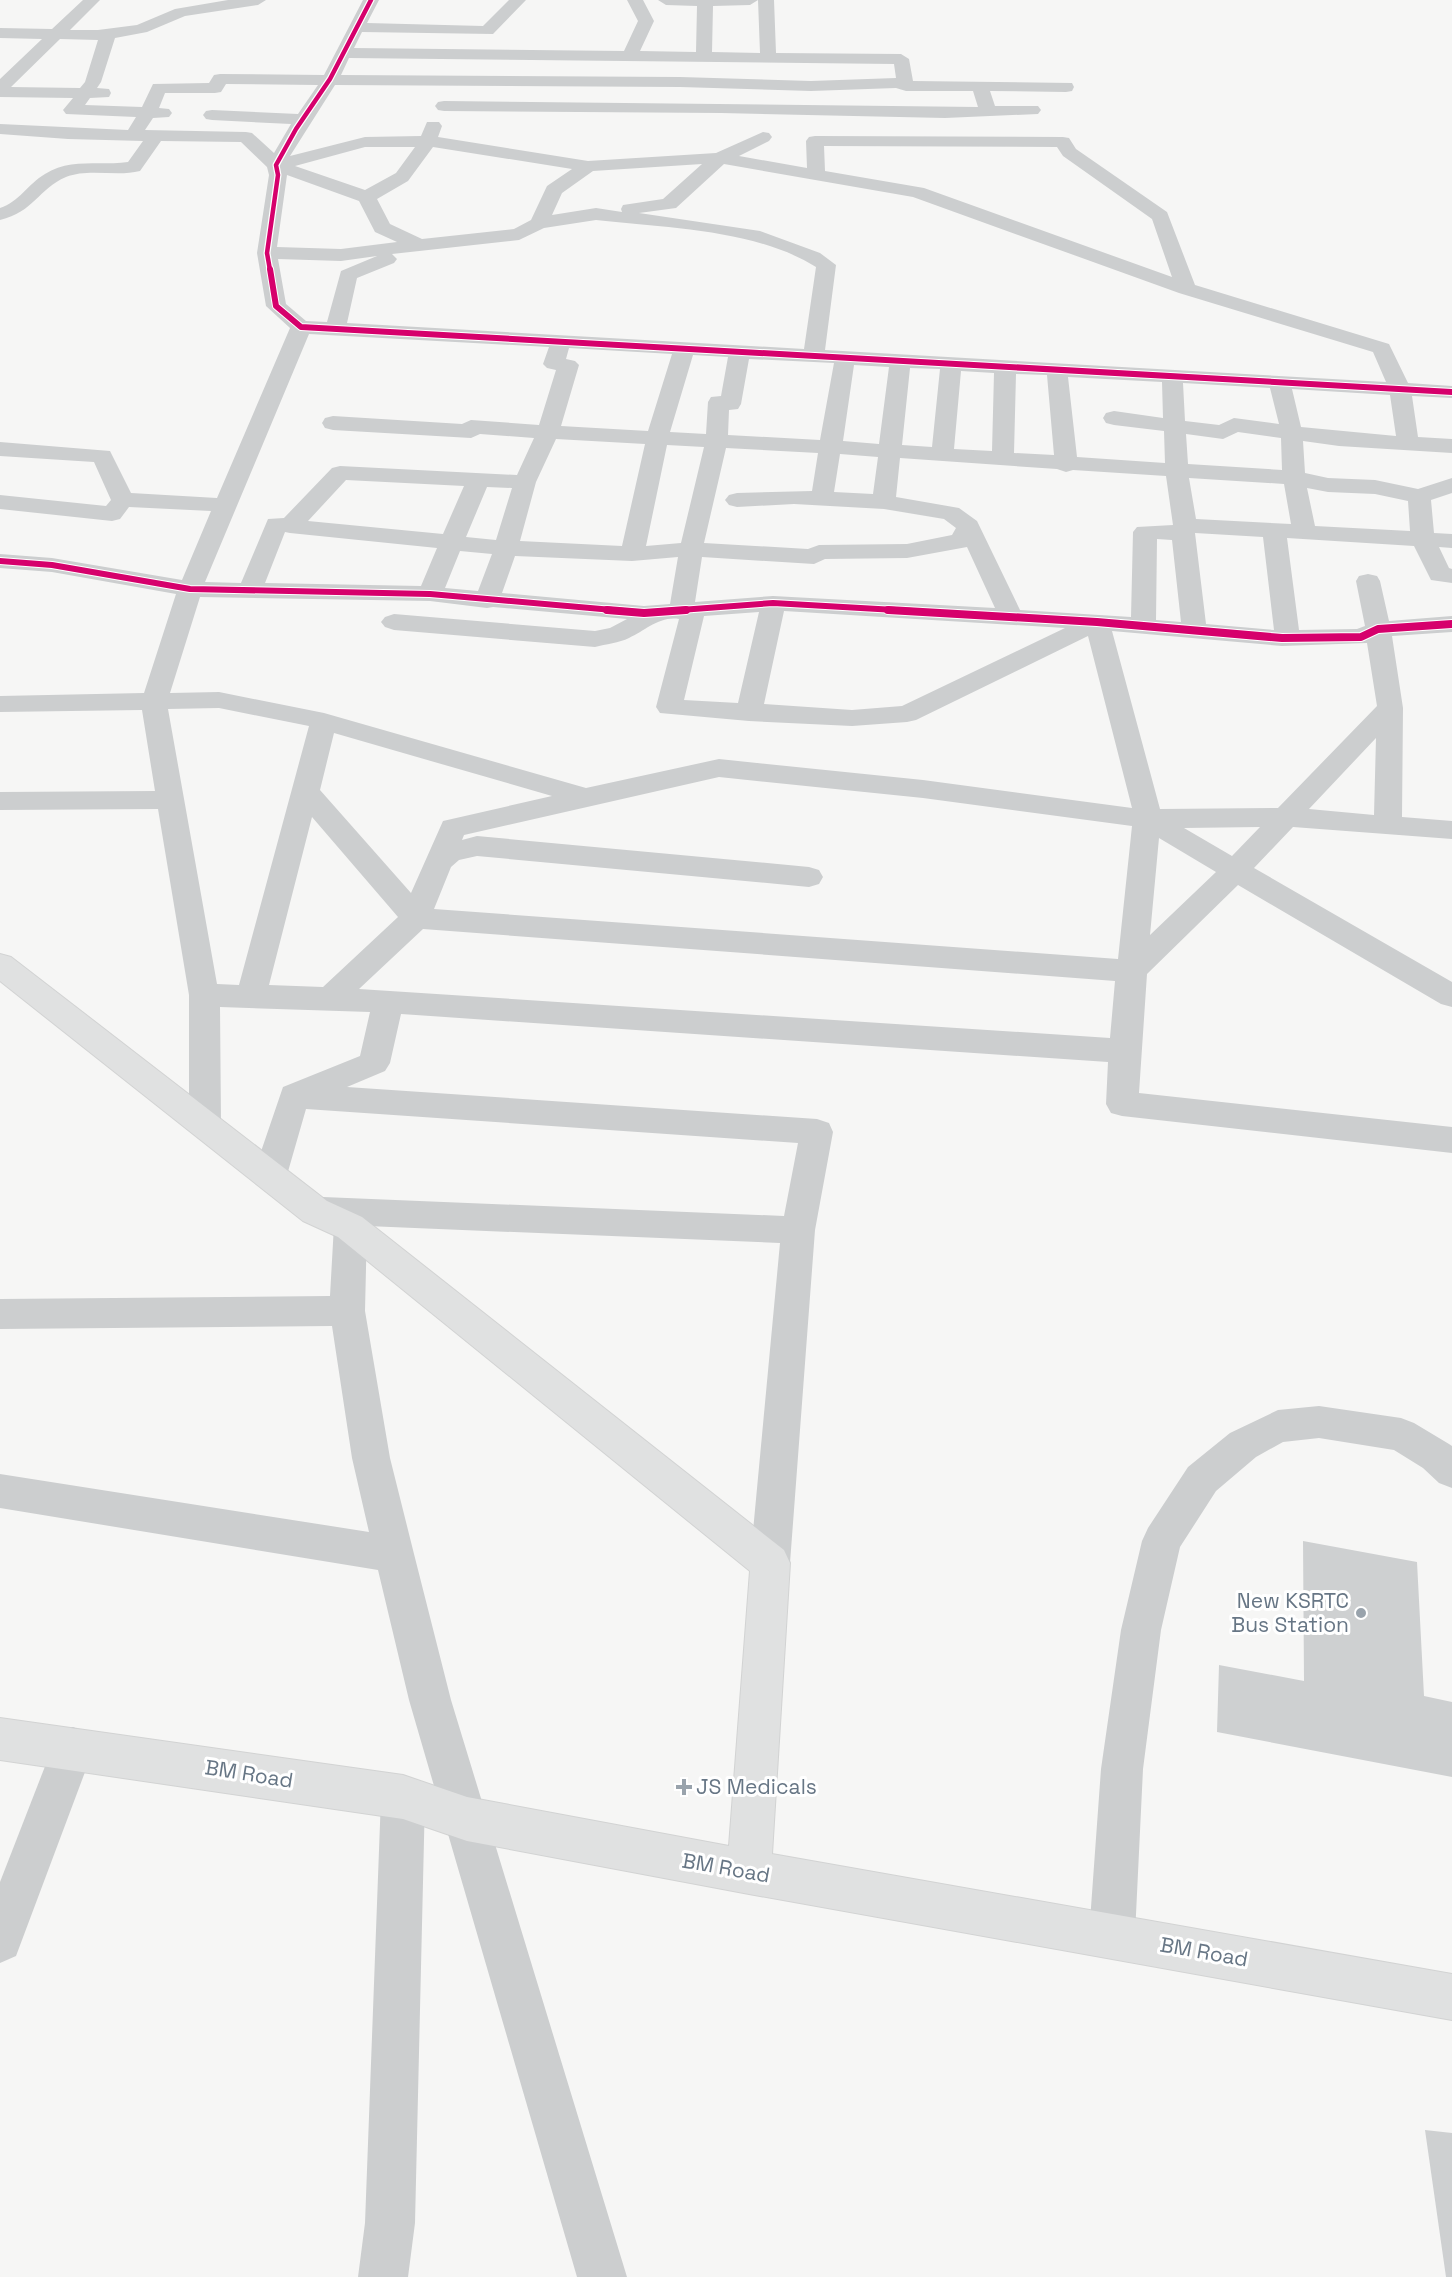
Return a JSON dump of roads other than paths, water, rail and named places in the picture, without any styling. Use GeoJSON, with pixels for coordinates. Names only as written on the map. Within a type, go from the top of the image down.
{"type":"FeatureCollection","features":[{"type":"Feature","properties":{"kind":"main road"},"geometry":{"type":"LineString","coordinates":[[0,965],[315,1211],[350,1227],[770,1563],[749,1872]]}},
{"type":"Feature","properties":{"kind":"main road","name":"BM Road"},"geometry":{"type":"LineString","coordinates":[[0,1739],[403,1797],[467,1819],[749,1872],[1452,1997]]}},
{"type":"Feature","properties":{"kind":"street"},"geometry":{"type":"LineString","coordinates":[[0,90],[92,0]]}},
{"type":"Feature","properties":{"kind":"street"},"geometry":{"type":"LineString","coordinates":[[159,20],[177,0]]}},
{"type":"Feature","properties":{"kind":"street"},"geometry":{"type":"LineString","coordinates":[[0,33],[108,34],[141,29],[182,12],[258,0]]}},
{"type":"Feature","properties":{"kind":"street"},"geometry":{"type":"LineString","coordinates":[[371,0],[330,79],[276,165],[278,175],[267,253],[276,306],[301,327],[1452,392]]}},
{"type":"Feature","properties":{"kind":"street"},"geometry":{"type":"LineString","coordinates":[[357,27],[487,32],[518,0]]}},
{"type":"Feature","properties":{"kind":"street"},"geometry":{"type":"LineString","coordinates":[[629,57],[646,21],[635,0]]}},
{"type":"Feature","properties":{"kind":"street"},"geometry":{"type":"LineString","coordinates":[[666,0],[705,2],[750,0]]}},
{"type":"Feature","properties":{"kind":"street"},"geometry":{"type":"LineString","coordinates":[[766,0],[767,109]]}},
{"type":"Feature","properties":{"kind":"street"},"geometry":{"type":"LineString","coordinates":[[683,160],[680,82],[695,57],[705,2]]}},
{"type":"Feature","properties":{"kind":"street"},"geometry":{"type":"LineString","coordinates":[[54,133],[87,93],[93,82],[108,34]]}},
{"type":"Feature","properties":{"kind":"street"},"geometry":{"type":"LineString","coordinates":[[344,53],[733,58],[811,86],[897,83],[906,86]]}},
{"type":"Feature","properties":{"kind":"street"},"geometry":{"type":"LineString","coordinates":[[579,81],[592,56]]}},
{"type":"Feature","properties":{"kind":"street"},"geometry":{"type":"LineString","coordinates":[[720,158],[721,108],[730,83],[733,58]]}},
{"type":"Feature","properties":{"kind":"street"},"geometry":{"type":"LineString","coordinates":[[810,58],[816,167]]}},
{"type":"Feature","properties":{"kind":"street"},"geometry":{"type":"LineString","coordinates":[[133,135],[148,112],[159,88],[215,88],[220,79],[730,83],[810,58],[902,59],[906,86]]}},
{"type":"Feature","properties":{"kind":"street"},"geometry":{"type":"LineString","coordinates":[[1024,78],[1039,142]]}},
{"type":"Feature","properties":{"kind":"street"},"geometry":{"type":"LineString","coordinates":[[917,192],[908,167],[896,89],[906,86],[980,86],[1024,78],[1066,87]]}},
{"type":"Feature","properties":{"kind":"street"},"geometry":{"type":"LineString","coordinates":[[367,197],[402,177],[428,141],[435,119],[464,80]]}},
{"type":"Feature","properties":{"kind":"street"},"geometry":{"type":"LineString","coordinates":[[980,86],[987,111]]}},
{"type":"Feature","properties":{"kind":"street"},"geometry":{"type":"LineString","coordinates":[[0,90],[156,95]]}},
{"type":"Feature","properties":{"kind":"street"},"geometry":{"type":"LineString","coordinates":[[444,106],[681,107],[901,112],[1032,110]]}},
{"type":"Feature","properties":{"kind":"street"},"geometry":{"type":"LineString","coordinates":[[72,110],[189,114],[300,124]]}},
{"type":"Feature","properties":{"kind":"street"},"geometry":{"type":"LineString","coordinates":[[0,129],[54,133],[246,137],[300,124]]}},
{"type":"Feature","properties":{"kind":"street"},"geometry":{"type":"LineString","coordinates":[[0,214],[17,208],[49,178],[64,171],[137,165],[156,135]]}},
{"type":"Feature","properties":{"kind":"street"},"geometry":{"type":"LineString","coordinates":[[246,137],[276,165],[367,197],[382,228],[419,245]]}},
{"type":"Feature","properties":{"kind":"street"},"geometry":{"type":"LineString","coordinates":[[267,253],[341,255],[519,234],[538,223],[669,204],[720,158],[763,137]]}},
{"type":"Feature","properties":{"kind":"street"},"geometry":{"type":"LineString","coordinates":[[276,165],[365,142],[428,141],[588,166],[720,158],[779,168],[816,167],[917,192],[1186,289],[1382,348],[1400,389],[1408,442]]}},
{"type":"Feature","properties":{"kind":"street"},"geometry":{"type":"LineString","coordinates":[[815,141],[1063,142],[1069,152],[1160,216],[1186,289]]}},
{"type":"Feature","properties":{"kind":"street"},"geometry":{"type":"LineString","coordinates":[[816,167],[858,154],[858,141]]}},
{"type":"Feature","properties":{"kind":"street"},"geometry":{"type":"LineString","coordinates":[[538,223],[554,190],[588,166]]}},
{"type":"Feature","properties":{"kind":"street"},"geometry":{"type":"LineString","coordinates":[[596,214],[712,228],[753,236],[813,257],[826,265],[814,356]]}},
{"type":"Feature","properties":{"kind":"street"},"geometry":{"type":"LineString","coordinates":[[336,329],[348,275],[419,245]]}},
{"type":"Feature","properties":{"kind":"street"},"geometry":{"type":"LineString","coordinates":[[250,590],[252,519],[301,327]]}},
{"type":"Feature","properties":{"kind":"street"},"geometry":{"type":"LineString","coordinates":[[487,601],[506,548],[525,482],[548,432],[568,365],[554,364],[561,342]]}},
{"type":"Feature","properties":{"kind":"street"},"geometry":{"type":"LineString","coordinates":[[632,554],[657,438],[684,349]]}},
{"type":"Feature","properties":{"kind":"street"},"geometry":{"type":"LineString","coordinates":[[740,352],[730,404],[719,402],[717,441],[677,612],[669,707],[852,718],[907,714],[1097,622]]}},
{"type":"Feature","properties":{"kind":"street"},"geometry":{"type":"LineString","coordinates":[[822,498],[845,358]]}},
{"type":"Feature","properties":{"kind":"street"},"geometry":{"type":"LineString","coordinates":[[884,502],[900,361]]}},
{"type":"Feature","properties":{"kind":"street"},"geometry":{"type":"LineString","coordinates":[[942,456],[951,363]]}},
{"type":"Feature","properties":{"kind":"street"},"geometry":{"type":"LineString","coordinates":[[1003,460],[1005,367]]}},
{"type":"Feature","properties":{"kind":"street"},"geometry":{"type":"LineString","coordinates":[[1057,369],[1066,465]]}},
{"type":"Feature","properties":{"kind":"street"},"geometry":{"type":"LineString","coordinates":[[1112,372],[1115,443]]}},
{"type":"Feature","properties":{"kind":"street"},"geometry":{"type":"LineString","coordinates":[[1172,376],[1177,471],[1194,630]]}},
{"type":"Feature","properties":{"kind":"street"},"geometry":{"type":"LineString","coordinates":[[1279,382],[1292,434],[1294,478],[1304,532]]}},
{"type":"Feature","properties":{"kind":"street"},"geometry":{"type":"LineString","coordinates":[[333,423],[829,447],[1066,465],[1115,443],[1175,424],[1223,432],[1234,425],[1292,434],[1452,446]]}},
{"type":"Feature","properties":{"kind":"street"},"geometry":{"type":"LineString","coordinates":[[1115,443],[1177,471],[1294,478],[1328,485],[1375,487],[1419,496],[1451,486]]}},
{"type":"Feature","properties":{"kind":"street"},"geometry":{"type":"LineString","coordinates":[[6,472],[33,451],[102,456],[123,500]]}},
{"type":"Feature","properties":{"kind":"street"},"geometry":{"type":"LineString","coordinates":[[6,472],[112,514],[123,500]]}},
{"type":"Feature","properties":{"kind":"street"},"geometry":{"type":"LineString","coordinates":[[205,1124],[204,995],[154,702],[189,589],[252,519],[340,473],[525,482]]}},
{"type":"Feature","properties":{"kind":"street"},"geometry":{"type":"LineString","coordinates":[[430,594],[478,480]]}},
{"type":"Feature","properties":{"kind":"street"},"geometry":{"type":"LineString","coordinates":[[1419,496],[1423,540],[1440,575],[1452,576]]}},
{"type":"Feature","properties":{"kind":"street"},"geometry":{"type":"LineString","coordinates":[[737,500],[822,498],[884,502],[951,513],[969,526],[1011,617]]}},
{"type":"Feature","properties":{"kind":"street"},"geometry":{"type":"LineString","coordinates":[[123,500],[252,519],[453,543],[632,554],[691,549],[814,557],[819,552],[907,551],[961,541],[969,526]]}},
{"type":"Feature","properties":{"kind":"street"},"geometry":{"type":"LineString","coordinates":[[1143,626],[1145,532],[1184,529],[1274,530],[1452,541]]}},
{"type":"Feature","properties":{"kind":"street"},"geometry":{"type":"LineString","coordinates":[[1274,530],[1287,637]]}},
{"type":"Feature","properties":{"kind":"street"},"geometry":{"type":"LineString","coordinates":[[0,561],[52,565],[189,589],[430,594],[487,601],[677,612],[773,603],[1097,622],[1287,637],[1361,637],[1378,629],[1452,624]]}},
{"type":"Feature","properties":{"kind":"street"},"geometry":{"type":"LineString","coordinates":[[1368,581],[1390,708],[1388,826]]}},
{"type":"Feature","properties":{"kind":"street"},"geometry":{"type":"LineString","coordinates":[[749,713],[773,603]]}},
{"type":"Feature","properties":{"kind":"street"},"geometry":{"type":"LineString","coordinates":[[394,622],[595,639],[618,634],[677,612]]}},
{"type":"Feature","properties":{"kind":"street"},"geometry":{"type":"LineString","coordinates":[[1097,622],[1147,813],[1124,1051],[1122,1104],[1452,1140]]}},
{"type":"Feature","properties":{"kind":"street"},"geometry":{"type":"LineString","coordinates":[[0,704],[219,700],[324,721],[586,797]]}},
{"type":"Feature","properties":{"kind":"street"},"geometry":{"type":"LineString","coordinates":[[305,791],[416,918],[1131,971],[1235,870],[1390,708]]}},
{"type":"Feature","properties":{"kind":"street"},"geometry":{"type":"LineString","coordinates":[[251,996],[324,721]]}},
{"type":"Feature","properties":{"kind":"street"},"geometry":{"type":"LineString","coordinates":[[330,998],[416,918],[453,828],[718,768],[923,789],[1146,819],[1286,817],[1452,830]]}},
{"type":"Feature","properties":{"kind":"street"},"geometry":{"type":"LineString","coordinates":[[0,801],[171,800]]}},
{"type":"Feature","properties":{"kind":"street"},"geometry":{"type":"LineString","coordinates":[[1146,819],[1452,996]]}},
{"type":"Feature","properties":{"kind":"street"},"geometry":{"type":"LineString","coordinates":[[416,918],[438,863],[450,852],[477,846],[808,877]]}},
{"type":"Feature","properties":{"kind":"street"},"geometry":{"type":"LineString","coordinates":[[204,995],[330,998],[1124,1051]]}},
{"type":"Feature","properties":{"kind":"street"},"geometry":{"type":"LineString","coordinates":[[294,1096],[374,1063],[388,1003]]}},
{"type":"Feature","properties":{"kind":"street"},"geometry":{"type":"LineString","coordinates":[[270,1175],[294,1096]]}},
{"type":"Feature","properties":{"kind":"street"},"geometry":{"type":"LineString","coordinates":[[294,1096],[817,1132],[798,1230],[770,1563]]}},
{"type":"Feature","properties":{"kind":"street"},"geometry":{"type":"LineString","coordinates":[[315,1211],[798,1230]]}},
{"type":"Feature","properties":{"kind":"street"},"geometry":{"type":"LineString","coordinates":[[350,1227],[347,1311],[371,1458],[394,1554],[430,1700],[602,2277]]}},
{"type":"Feature","properties":{"kind":"street"},"geometry":{"type":"LineString","coordinates":[[0,1314],[347,1311]]}},
{"type":"Feature","properties":{"kind":"street"},"geometry":{"type":"LineString","coordinates":[[1112,1935],[1122,1769],[1141,1630],[1162,1541],[1202,1479],[1243,1445],[1278,1426],[1319,1422],[1401,1435],[1436,1456],[1452,1471]]}},
{"type":"Feature","properties":{"kind":"street"},"geometry":{"type":"LineString","coordinates":[[0,1491],[394,1554]]}},
{"type":"Feature","properties":{"kind":"street"},"geometry":{"type":"LineString","coordinates":[[0,1940],[73,1748]]}},
{"type":"Feature","properties":{"kind":"street"},"geometry":{"type":"LineString","coordinates":[[383,2277],[390,2223],[403,1797]]}},
{"type":"Feature","properties":{"kind":"place","name":"New KSRTC Bus Station"},"geometry":{"type":"Point","coordinates":[1361,1613]}},
{"type":"Feature","properties":{"kind":"place","name":"JS Medicals"},"geometry":{"type":"Point","coordinates":[684,1787]}}]}
